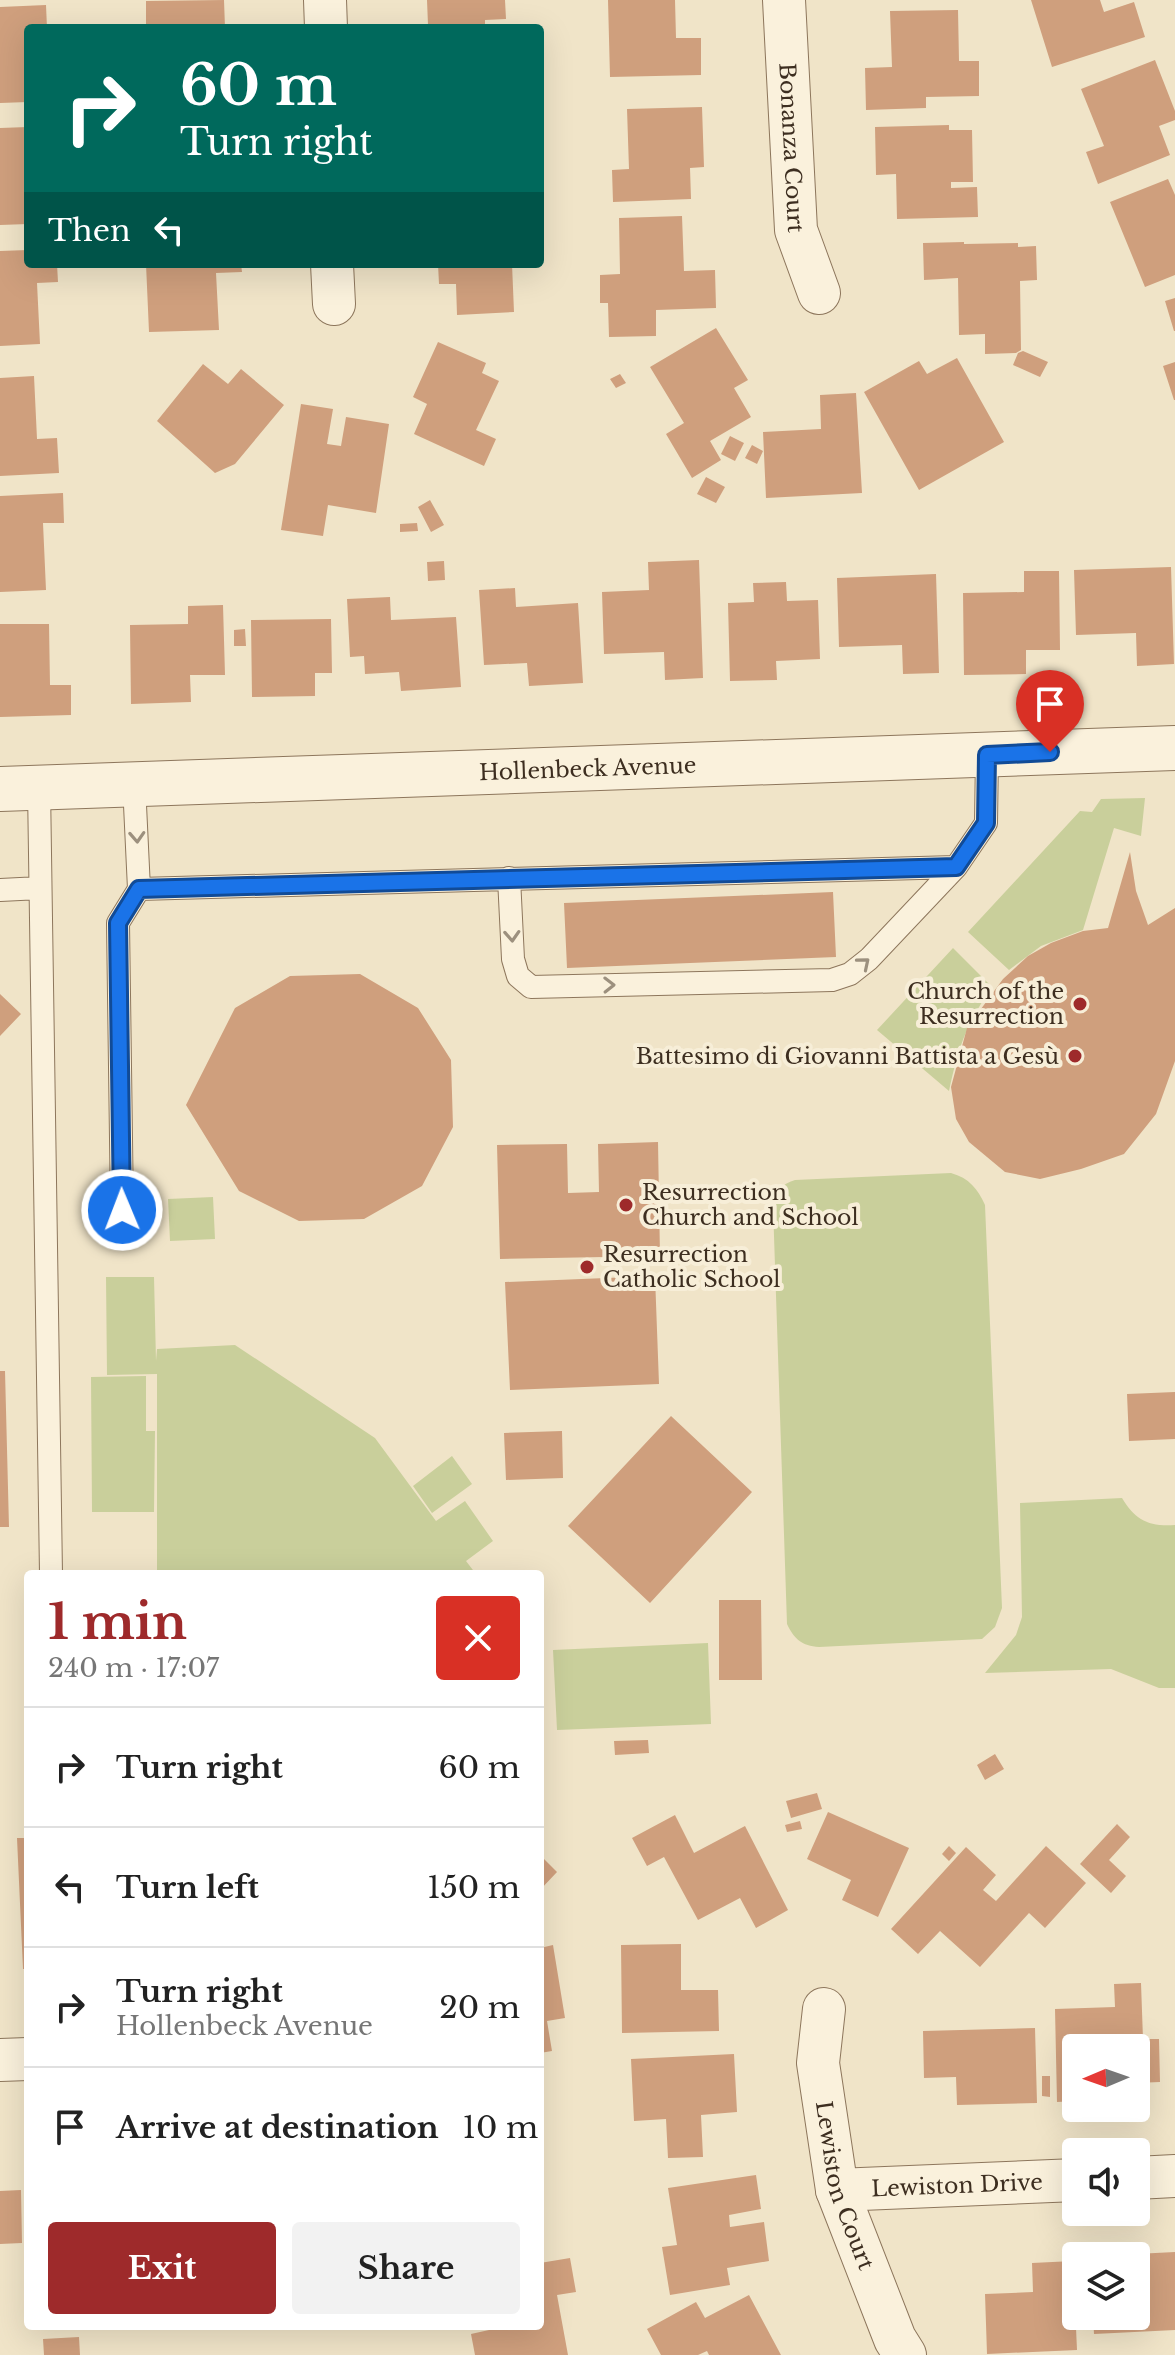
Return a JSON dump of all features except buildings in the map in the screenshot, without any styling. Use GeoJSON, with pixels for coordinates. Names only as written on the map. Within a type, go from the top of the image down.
{"type":"FeatureCollection","features":[{"type":"Feature","properties":{"kind":"street"},"geometry":{"type":"LineString","coordinates":[[325,0],[326,24]]}},
{"type":"Feature","properties":{"kind":"street","name":"Bonanza Court"},"geometry":{"type":"LineString","coordinates":[[784,0],[796,230],[819,293]]}},
{"type":"Feature","properties":{"kind":"street","name":"Hollenbeck Avenue"},"geometry":{"type":"LineString","coordinates":[[20,788],[1175,748]]}},
{"type":"Feature","properties":{"kind":"street","name":"Lewiston Court"},"geometry":{"type":"LineString","coordinates":[[824,2009],[818,2063],[837,2190],[895,2339],[905,2355]]}},
{"type":"Feature","properties":{"kind":"street"},"geometry":{"type":"LineString","coordinates":[[0,2060],[24,2059]]}},
{"type":"Feature","properties":{"kind":"street"},"geometry":{"type":"LineString","coordinates":[[1150,2177],[1175,2176]]}},
{"type":"Feature","properties":{"kind":"street","name":"Lewiston Drive"},"geometry":{"type":"LineString","coordinates":[[837,2190],[1062,2181]]}},
{"type":"Feature","properties":{"kind":"lane"},"geometry":{"type":"LineString","coordinates":[[509,878],[513,959],[518,976],[531,987],[832,980],[850,974],[869,959],[956,867],[986,823],[987,755]]}},
{"type":"Feature","properties":{"kind":"lane"},"geometry":{"type":"LineString","coordinates":[[122,1210],[118,923],[139,889],[134,784]]}},
{"type":"Feature","properties":{"kind":"lane"},"geometry":{"type":"LineString","coordinates":[[20,788],[40,888],[51,1570]]}},
{"type":"Feature","properties":{"kind":"lane"},"geometry":{"type":"LineString","coordinates":[[139,889],[956,867]]}},
{"type":"Feature","properties":{"kind":"lane"},"geometry":{"type":"LineString","coordinates":[[0,890],[40,888]]}},
{"type":"Feature","properties":{"kind":"green space"},"geometry":{"type":"Polygon","coordinates":[[[1145,798],[1141,836],[1114,828],[1083,930],[1041,946],[1009,970],[968,932],[1080,811],[1092,812],[1101,799],[1145,798]]]}},
{"type":"Feature","properties":{"kind":"green space"},"geometry":{"type":"Polygon","coordinates":[[[953,948],[992,987],[964,1036],[949,1091],[877,1030],[953,948]]]}},
{"type":"Feature","properties":{"kind":"green space"},"geometry":{"type":"Polygon","coordinates":[[[951,1173],[972,1185],[985,1205],[1002,1608],[995,1627],[982,1639],[808,1645],[796,1638],[787,1624],[774,1201],[783,1186],[795,1180],[951,1173]]]}},
{"type":"Feature","properties":{"kind":"green space"},"geometry":{"type":"Polygon","coordinates":[[[213,1197],[215,1239],[170,1241],[168,1199],[213,1197]]]}},
{"type":"Feature","properties":{"kind":"green space"},"geometry":{"type":"Polygon","coordinates":[[[106,1277],[154,1277],[156,1361],[157,1349],[235,1345],[375,1438],[436,1521],[465,1501],[493,1541],[466,1561],[473,1570],[157,1570],[157,1374],[107,1375],[106,1277]]]}},
{"type":"Feature","properties":{"kind":"green space"},"geometry":{"type":"Polygon","coordinates":[[[146,1376],[146,1431],[155,1431],[154,1512],[92,1512],[91,1377],[146,1376]]]}},
{"type":"Feature","properties":{"kind":"green space"},"geometry":{"type":"Polygon","coordinates":[[[452,1456],[472,1484],[432,1513],[413,1486],[452,1456]]]}},
{"type":"Feature","properties":{"kind":"green space"},"geometry":{"type":"Polygon","coordinates":[[[1122,1498],[1138,1517],[1158,1525],[1175,1525],[1175,1688],[1159,1688],[1111,1669],[985,1673],[1016,1635],[1022,1617],[1020,1503],[1122,1498]]]}},
{"type":"Feature","properties":{"kind":"green space"},"geometry":{"type":"Polygon","coordinates":[[[708,1643],[711,1724],[557,1730],[553,1650],[708,1643]]]}},
{"type":"Feature","properties":{"kind":"place","name":"Church of the Resurrection"},"geometry":{"type":"Point","coordinates":[1080,1004]}},
{"type":"Feature","properties":{"kind":"place","name":"Battesimo di Giovanni Battista a Gesù"},"geometry":{"type":"Point","coordinates":[1075,1056]}},
{"type":"Feature","properties":{"kind":"place","name":"Resurrection Church and School"},"geometry":{"type":"Point","coordinates":[626,1205]}},
{"type":"Feature","properties":{"kind":"place","name":"Resurrection Catholic School"},"geometry":{"type":"Point","coordinates":[587,1267]}},
{"type":"Feature","properties":{"kind":"route"},"geometry":{"type":"LineString","coordinates":[[122,1210],[118,923],[139,889],[956,867],[986,823],[987,755],[1050,752]]}}]}
